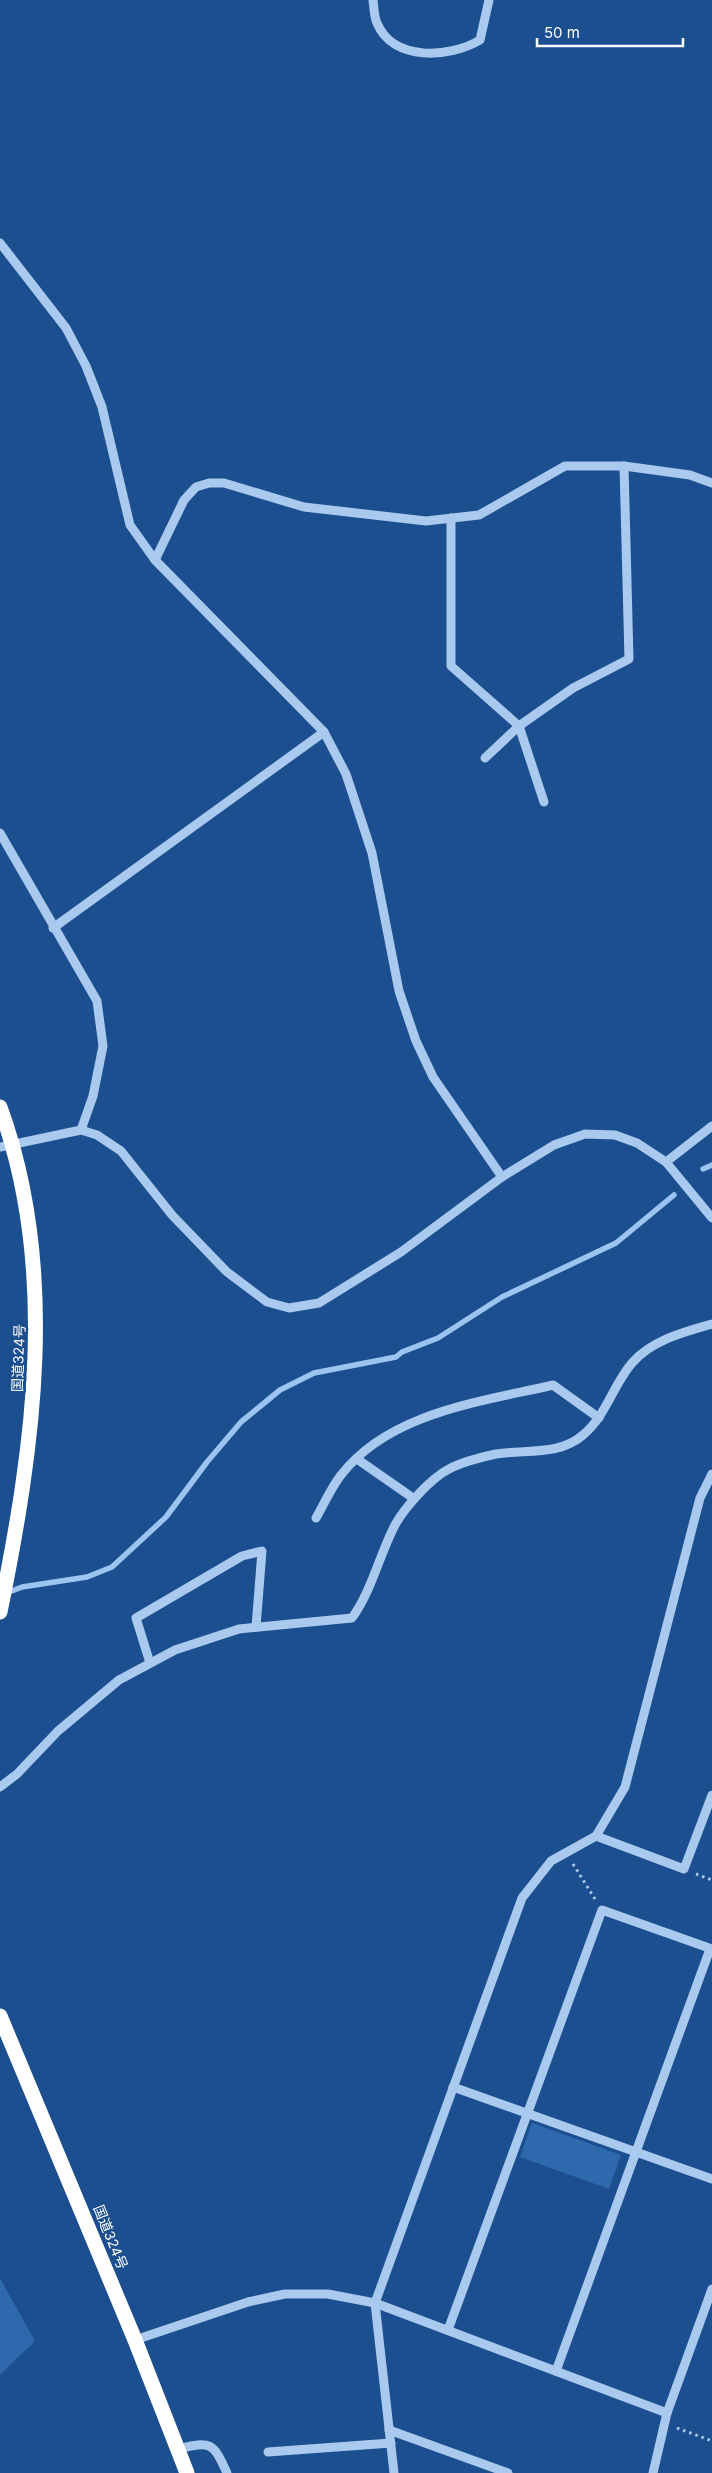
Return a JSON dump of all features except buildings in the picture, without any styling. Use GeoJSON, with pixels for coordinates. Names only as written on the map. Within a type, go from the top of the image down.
{"type":"FeatureCollection","features":[{"type":"Feature","properties":{"kind":"highway","name":"国道324号"},"geometry":{"type":"LineString","coordinates":[[0,1106],[7,1145],[29,1223],[36,1308],[34,1393],[13,1550],[0,1612]]}},
{"type":"Feature","properties":{"kind":"highway","name":"国道324号"},"geometry":{"type":"LineString","coordinates":[[0,2016],[135,2340],[187,2473]]}},
{"type":"Feature","properties":{"kind":"street"},"geometry":{"type":"LineString","coordinates":[[373,0],[376,22],[385,37],[404,49],[422,54],[466,48],[480,40],[488,0]]}},
{"type":"Feature","properties":{"kind":"street"},"geometry":{"type":"LineString","coordinates":[[0,243],[66,328],[86,366],[102,407],[130,525],[155,560],[324,732],[346,774],[372,853],[399,991],[416,1041],[433,1077],[502,1177]]}},
{"type":"Feature","properties":{"kind":"street"},"geometry":{"type":"LineString","coordinates":[[155,560],[184,500],[196,487],[209,483],[224,483],[304,506],[426,521],[479,515],[565,466],[624,466],[690,475],[712,483]]}},
{"type":"Feature","properties":{"kind":"street"},"geometry":{"type":"LineString","coordinates":[[485,758],[519,726],[573,688],[630,659],[624,466]]}},
{"type":"Feature","properties":{"kind":"street"},"geometry":{"type":"LineString","coordinates":[[451,518],[451,666],[519,726],[544,802]]}},
{"type":"Feature","properties":{"kind":"street"},"geometry":{"type":"LineString","coordinates":[[53,928],[324,732]]}},
{"type":"Feature","properties":{"kind":"street"},"geometry":{"type":"LineString","coordinates":[[0,833],[53,928],[97,1001],[103,1046],[92,1096],[81,1130]]}},
{"type":"Feature","properties":{"kind":"street"},"geometry":{"type":"LineString","coordinates":[[666,1162],[712,1126]]}},
{"type":"Feature","properties":{"kind":"street"},"geometry":{"type":"LineString","coordinates":[[7,1145],[81,1130],[97,1135],[121,1151],[172,1215],[227,1272],[267,1302],[289,1308],[319,1303],[401,1252],[502,1177],[554,1145],[586,1134],[615,1136],[637,1143],[666,1162],[712,1218]]}},
{"type":"Feature","properties":{"kind":"street"},"geometry":{"type":"LineString","coordinates":[[0,1787],[17,1774],[58,1731],[119,1680],[175,1650],[239,1629],[352,1618],[361,1605],[395,1525],[413,1498],[449,1469],[496,1454],[564,1448],[583,1435],[599,1418],[632,1363],[660,1342],[676,1334],[712,1324]]}},
{"type":"Feature","properties":{"kind":"street"},"geometry":{"type":"LineString","coordinates":[[316,1518],[341,1476],[357,1458],[398,1429],[436,1413],[553,1385],[599,1418]]}},
{"type":"Feature","properties":{"kind":"street"},"geometry":{"type":"LineString","coordinates":[[357,1458],[413,1498]]}},
{"type":"Feature","properties":{"kind":"street"},"geometry":{"type":"LineString","coordinates":[[394,2473],[374,2303],[522,1898],[551,1861],[596,1836],[625,1787],[698,1507],[712,1474]]}},
{"type":"Feature","properties":{"kind":"street"},"geometry":{"type":"LineString","coordinates":[[150,1663],[136,1618],[242,1556],[262,1552],[256,1627]]}},
{"type":"Feature","properties":{"kind":"street"},"geometry":{"type":"LineString","coordinates":[[596,1836],[684,1869],[712,1795]]}},
{"type":"Feature","properties":{"kind":"street"},"geometry":{"type":"LineString","coordinates":[[448,2330],[602,1910],[711,1949],[556,2371]]}},
{"type":"Feature","properties":{"kind":"street"},"geometry":{"type":"LineString","coordinates":[[453,2087],[712,2179]]}},
{"type":"Feature","properties":{"kind":"street"},"geometry":{"type":"LineString","coordinates":[[653,2473],[667,2413],[712,2289]]}},
{"type":"Feature","properties":{"kind":"street"},"geometry":{"type":"LineString","coordinates":[[135,2340],[248,2302],[285,2294],[328,2294],[374,2303],[667,2413]]}},
{"type":"Feature","properties":{"kind":"street"},"geometry":{"type":"LineString","coordinates":[[389,2430],[508,2473]]}},
{"type":"Feature","properties":{"kind":"street"},"geometry":{"type":"LineString","coordinates":[[178,2449],[204,2443],[212,2445],[219,2454],[228,2473]]}},
{"type":"Feature","properties":{"kind":"street"},"geometry":{"type":"LineString","coordinates":[[268,2452],[391,2443]]}},
{"type":"Feature","properties":{"kind":"path"},"geometry":{"type":"LineString","coordinates":[[566,1853],[602,1910]]}},
{"type":"Feature","properties":{"kind":"path"},"geometry":{"type":"LineString","coordinates":[[665,2424],[712,2440]]}},
{"type":"Feature","properties":{"kind":"shaded area"},"geometry":{"type":"Polygon","coordinates":[[[532,2123],[621,2155],[609,2189],[520,2157],[532,2123]]]}},
{"type":"Feature","properties":{"kind":"shaded area"},"geometry":{"type":"Polygon","coordinates":[[[0,2278],[35,2341],[0,2375],[0,2278]]]}},
{"type":"Feature","properties":{"kind":"waterway"},"geometry":{"type":"LineString","coordinates":[[703,1169],[712,1165]]}},
{"type":"Feature","properties":{"kind":"waterway"},"geometry":{"type":"LineString","coordinates":[[4,1594],[22,1587],[87,1577],[112,1567],[166,1517],[207,1462],[241,1422],[280,1390],[314,1373],[396,1357],[402,1352],[438,1338],[502,1297],[616,1243],[674,1195]]}}]}
